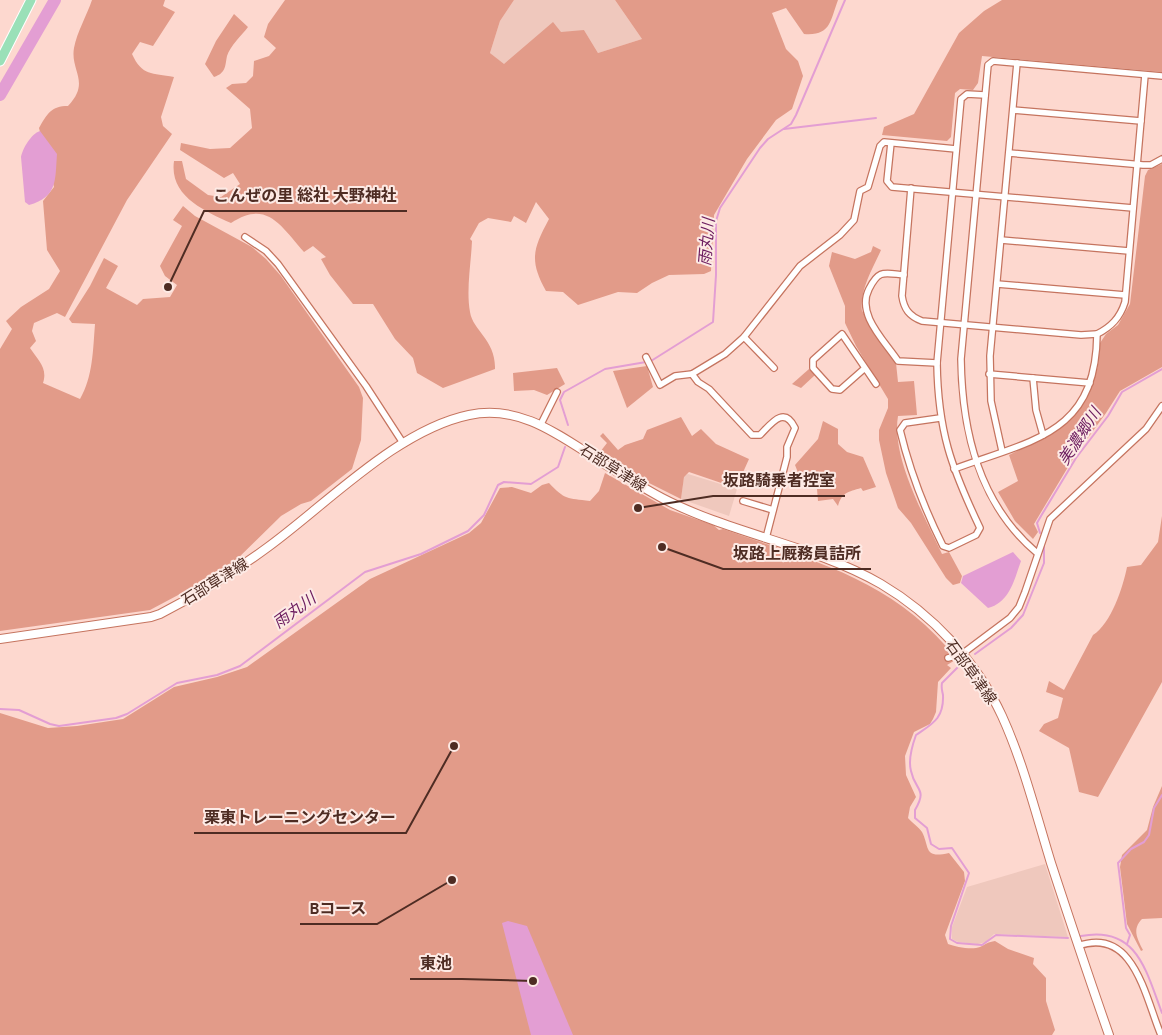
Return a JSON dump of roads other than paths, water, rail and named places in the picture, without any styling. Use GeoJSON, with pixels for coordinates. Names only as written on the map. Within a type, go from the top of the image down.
{"type":"FeatureCollection","features":[{"type":"Feature","properties":{"kind":"main road"},"geometry":{"type":"LineString","coordinates":[[0,62],[31,0]]}},
{"type":"Feature","properties":{"kind":"main road","name":"石部草津線"},"geometry":{"type":"LineString","coordinates":[[0,639],[151,617],[160,614],[238,568],[403,443],[444,422],[472,414],[510,414],[540,424],[633,482],[670,502],[840,565],[880,584],[916,608],[940,630],[962,654],[983,684],[1004,723],[1109,1035]]}},
{"type":"Feature","properties":{"kind":"street"},"geometry":{"type":"LineString","coordinates":[[1037,554],[1021,540],[991,497],[975,461],[967,434],[962,396],[961,359],[988,65],[993,61],[1162,76]]}},
{"type":"Feature","properties":{"kind":"street"},"geometry":{"type":"LineString","coordinates":[[1002,452],[991,400],[989,374],[1017,63]]}},
{"type":"Feature","properties":{"kind":"street"},"geometry":{"type":"LineString","coordinates":[[911,188],[902,296],[906,309],[915,318],[1081,335],[1097,334],[1114,323],[1122,310],[1125,295],[1145,75]]}},
{"type":"Feature","properties":{"kind":"street"},"geometry":{"type":"LineString","coordinates":[[940,418],[905,423],[900,430],[908,465],[922,503],[943,546],[949,548],[976,535],[980,528],[954,469],[940,418],[937,362],[961,99],[967,94],[985,95]]}},
{"type":"Feature","properties":{"kind":"street"},"geometry":{"type":"LineString","coordinates":[[1013,110],[1141,121]]}},
{"type":"Feature","properties":{"kind":"street"},"geometry":{"type":"LineString","coordinates":[[648,360],[660,386],[675,376],[692,374],[725,354],[744,337],[800,266],[840,235],[854,220],[860,191],[868,187],[880,146],[884,142],[956,149]]}},
{"type":"Feature","properties":{"kind":"street"},"geometry":{"type":"LineString","coordinates":[[891,143],[887,181],[892,187],[1133,208]]}},
{"type":"Feature","properties":{"kind":"street"},"geometry":{"type":"LineString","coordinates":[[1009,153],[1151,165],[1162,159]]}},
{"type":"Feature","properties":{"kind":"street"},"geometry":{"type":"LineString","coordinates":[[245,237],[266,251],[278,264],[366,386],[403,443]]}},
{"type":"Feature","properties":{"kind":"street"},"geometry":{"type":"LineString","coordinates":[[1000,240],[1130,251]]}},
{"type":"Feature","properties":{"kind":"street"},"geometry":{"type":"LineString","coordinates":[[904,275],[881,273],[875,276],[866,295],[865,309],[898,361],[937,362]]}},
{"type":"Feature","properties":{"kind":"street"},"geometry":{"type":"LineString","coordinates":[[997,284],[1125,295]]}},
{"type":"Feature","properties":{"kind":"street"},"geometry":{"type":"LineString","coordinates":[[865,368],[840,390],[832,389],[813,368],[814,360],[842,334],[876,384]]}},
{"type":"Feature","properties":{"kind":"street"},"geometry":{"type":"LineString","coordinates":[[954,469],[1043,436],[1072,413],[1090,383],[1096,361],[1097,334]]}},
{"type":"Feature","properties":{"kind":"street"},"geometry":{"type":"LineString","coordinates":[[744,337],[774,368]]}},
{"type":"Feature","properties":{"kind":"street"},"geometry":{"type":"LineString","coordinates":[[692,374],[752,435],[760,435],[776,418],[785,417],[792,420],[795,428],[787,447],[787,457],[766,538]]}},
{"type":"Feature","properties":{"kind":"street"},"geometry":{"type":"LineString","coordinates":[[989,374],[1090,383]]}},
{"type":"Feature","properties":{"kind":"street"},"geometry":{"type":"LineString","coordinates":[[1033,378],[1036,410],[1043,436]]}},
{"type":"Feature","properties":{"kind":"street"},"geometry":{"type":"LineString","coordinates":[[540,424],[556,392]]}},
{"type":"Feature","properties":{"kind":"street"},"geometry":{"type":"LineString","coordinates":[[948,658],[962,654],[1010,618],[1019,607],[1050,519],[1146,429],[1162,406]]}},
{"type":"Feature","properties":{"kind":"street"},"geometry":{"type":"LineString","coordinates":[[743,501],[773,510]]}},
{"type":"Feature","properties":{"kind":"street"},"geometry":{"type":"LineString","coordinates":[[1078,946],[1101,942],[1116,947],[1126,955],[1135,968],[1161,1035]]}},
{"type":"Feature","properties":{"kind":"waterway"},"geometry":{"type":"LineString","coordinates":[[0,95],[55,0]]}},
{"type":"Feature","properties":{"kind":"waterway","name":"雨丸川"},"geometry":{"type":"LineString","coordinates":[[651,361],[713,322],[716,275],[716,221],[720,208],[760,148],[768,139],[791,124],[845,0]]}},
{"type":"Feature","properties":{"kind":"waterway"},"geometry":{"type":"LineString","coordinates":[[784,129],[876,118]]}},
{"type":"Feature","properties":{"kind":"waterway","name":"雨丸川"},"geometry":{"type":"LineString","coordinates":[[568,425],[560,400],[564,392],[605,369],[646,362]]}},
{"type":"Feature","properties":{"kind":"waterway","name":"美濃郷川"},"geometry":{"type":"LineString","coordinates":[[1040,533],[1037,523],[1041,516],[1076,458],[1108,416],[1122,392],[1162,369]]}},
{"type":"Feature","properties":{"kind":"waterway","name":"雨丸川"},"geometry":{"type":"LineString","coordinates":[[0,709],[19,710],[59,726],[116,718],[127,714],[177,683],[217,675],[240,666],[365,572],[421,554],[468,531],[484,515],[498,485],[504,482],[531,484],[558,467],[565,447]]}},
{"type":"Feature","properties":{"kind":"waterway","name":"美濃郷川"},"geometry":{"type":"LineString","coordinates":[[975,654],[1011,628],[1023,615],[1044,563],[1044,546]]}},
{"type":"Feature","properties":{"kind":"waterway","name":"美濃郷川"},"geometry":{"type":"LineString","coordinates":[[960,665],[942,683],[943,703],[939,715],[936,720],[916,735],[910,762],[913,778],[921,793],[915,810],[915,818],[927,828],[931,844],[939,849],[952,848],[969,873],[951,926],[950,939],[957,943],[982,945],[996,935],[1068,938]]}},
{"type":"Feature","properties":{"kind":"waterway"},"geometry":{"type":"LineString","coordinates":[[1127,944],[1130,935],[1126,928],[1118,863],[1131,849],[1144,842],[1149,835],[1154,808],[1162,795]]}},
{"type":"Feature","properties":{"kind":"waterway","name":"美濃郷川"},"geometry":{"type":"LineString","coordinates":[[1081,936],[1100,934],[1115,937],[1127,944],[1144,967],[1162,1013]]}},
{"type":"Feature","properties":{"kind":"place","name":"こんぜの里 総社 大野神社"},"geometry":{"type":"Point","coordinates":[168,287]}},
{"type":"Feature","properties":{"kind":"place","name":"坂路騎乗者控室"},"geometry":{"type":"Point","coordinates":[638,508]}},
{"type":"Feature","properties":{"kind":"place","name":"坂路上厩務員詰所"},"geometry":{"type":"Point","coordinates":[662,547]}},
{"type":"Feature","properties":{"kind":"place","name":"栗東トレーニングセンター"},"geometry":{"type":"Point","coordinates":[454,746]}},
{"type":"Feature","properties":{"kind":"place","name":"Bコース"},"geometry":{"type":"Point","coordinates":[452,880]}},
{"type":"Feature","properties":{"kind":"place","name":"東池"},"geometry":{"type":"Point","coordinates":[533,981]}}]}
